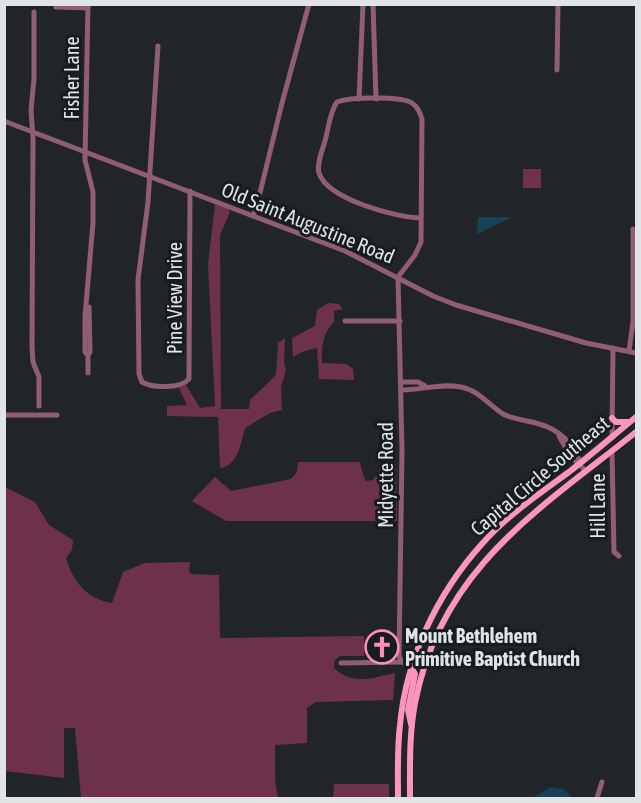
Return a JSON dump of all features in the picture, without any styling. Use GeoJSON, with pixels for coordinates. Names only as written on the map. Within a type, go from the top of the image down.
{"type":"FeatureCollection","features":[{"type":"Feature","properties":{"kind":"main road","name":"Capital Circle Southeast"},"geometry":{"type":"LineString","coordinates":[[398,798],[400,724],[411,668],[432,616],[446,591],[474,553],[514,513],[636,417]]}},
{"type":"Feature","properties":{"kind":"main road"},"geometry":{"type":"LineString","coordinates":[[612,418],[616,422],[630,422]]}},
{"type":"Feature","properties":{"kind":"main road","name":"Capital Circle Southeast"},"geometry":{"type":"LineString","coordinates":[[410,798],[412,728],[416,702],[431,649],[448,611],[490,553],[510,533],[636,432]]}},
{"type":"Feature","properties":{"kind":"main road"},"geometry":{"type":"LineString","coordinates":[[411,668],[415,672],[408,710],[412,728]]}},
{"type":"Feature","properties":{"kind":"street"},"geometry":{"type":"LineString","coordinates":[[253,216],[309,4]]}},
{"type":"Feature","properties":{"kind":"street"},"geometry":{"type":"LineString","coordinates":[[359,99],[363,4]]}},
{"type":"Feature","properties":{"kind":"street"},"geometry":{"type":"LineString","coordinates":[[373,4],[376,99]]}},
{"type":"Feature","properties":{"kind":"street"},"geometry":{"type":"LineString","coordinates":[[557,70],[558,4]]}},
{"type":"Feature","properties":{"kind":"street"},"geometry":{"type":"LineString","coordinates":[[56,7],[88,6]]}},
{"type":"Feature","properties":{"kind":"street","name":"Fisher Lane"},"geometry":{"type":"LineString","coordinates":[[88,6],[86,168],[93,192],[92,248],[85,316],[85,352],[88,355],[88,373]]}},
{"type":"Feature","properties":{"kind":"street"},"geometry":{"type":"LineString","coordinates":[[34,12],[34,79],[31,110],[32,347],[33,362],[39,377],[39,406]]}},
{"type":"Feature","properties":{"kind":"street"},"geometry":{"type":"LineString","coordinates":[[149,176],[158,46]]}},
{"type":"Feature","properties":{"kind":"street"},"geometry":{"type":"LineString","coordinates":[[398,277],[417,252],[421,239],[422,119],[412,102],[402,99],[339,101],[333,108],[320,163],[320,176],[328,187],[336,192],[392,215],[421,218]]}},
{"type":"Feature","properties":{"kind":"street","name":"Old Saint Augustine Road"},"geometry":{"type":"LineString","coordinates":[[4,121],[345,250],[433,296],[456,305],[566,338],[636,353]]}},
{"type":"Feature","properties":{"kind":"street","name":"Pine View Drive"},"geometry":{"type":"LineString","coordinates":[[149,176],[138,280],[139,374],[141,382],[146,385],[184,385],[189,376],[190,191]]}},
{"type":"Feature","properties":{"kind":"street"},"geometry":{"type":"LineString","coordinates":[[629,351],[633,322],[633,229]]}},
{"type":"Feature","properties":{"kind":"street","name":"Midyette Road"},"geometry":{"type":"LineString","coordinates":[[398,277],[402,382],[399,659],[402,662]]}},
{"type":"Feature","properties":{"kind":"street"},"geometry":{"type":"LineString","coordinates":[[345,321],[400,321]]}},
{"type":"Feature","properties":{"kind":"street"},"geometry":{"type":"LineString","coordinates":[[612,437],[613,348]]}},
{"type":"Feature","properties":{"kind":"street"},"geometry":{"type":"LineString","coordinates":[[402,382],[418,382],[425,386],[451,386],[469,390],[502,413],[541,424],[560,436],[571,457],[586,471]]}},
{"type":"Feature","properties":{"kind":"street"},"geometry":{"type":"LineString","coordinates":[[402,390],[418,390],[425,386]]}},
{"type":"Feature","properties":{"kind":"street"},"geometry":{"type":"LineString","coordinates":[[4,415],[57,415]]}},
{"type":"Feature","properties":{"kind":"street","name":"Hill Lane"},"geometry":{"type":"LineString","coordinates":[[612,451],[614,552],[619,556]]}},
{"type":"Feature","properties":{"kind":"street"},"geometry":{"type":"LineString","coordinates":[[341,663],[402,662],[411,668]]}},
{"type":"Feature","properties":{"kind":"street"},"geometry":{"type":"LineString","coordinates":[[597,798],[602,782]]}},
{"type":"Feature","properties":{"kind":"shaded area"},"geometry":{"type":"Polygon","coordinates":[[[523,169],[541,169],[541,188],[523,188],[523,169]]]}},
{"type":"Feature","properties":{"kind":"shaded area"},"geometry":{"type":"Polygon","coordinates":[[[215,204],[226,207],[230,212],[220,235],[221,409],[249,409],[250,400],[276,375],[278,343],[285,338],[286,370],[281,387],[282,410],[270,413],[245,428],[235,458],[231,463],[220,468],[218,417],[167,416],[167,406],[187,405],[179,388],[186,385],[200,408],[215,406],[208,265],[215,204]]]}},
{"type":"Feature","properties":{"kind":"shaded area"},"geometry":{"type":"Polygon","coordinates":[[[328,303],[339,304],[343,309],[334,311],[334,322],[327,331],[324,341],[322,363],[346,364],[353,369],[354,380],[319,379],[317,348],[293,357],[292,338],[315,326],[317,310],[328,303]]]}},
{"type":"Feature","properties":{"kind":"shaded area"},"geometry":{"type":"Polygon","coordinates":[[[298,462],[360,462],[366,481],[373,480],[378,474],[380,464],[396,464],[397,521],[226,521],[192,501],[215,477],[231,491],[291,479],[297,472],[298,462]]]}},
{"type":"Feature","properties":{"kind":"shaded area"},"geometry":{"type":"Polygon","coordinates":[[[5,487],[35,502],[49,525],[73,540],[72,550],[66,558],[69,567],[82,588],[95,598],[112,603],[123,572],[145,563],[190,562],[191,574],[219,575],[220,638],[364,636],[364,656],[340,656],[335,660],[334,668],[341,674],[356,679],[395,673],[393,700],[316,702],[307,708],[307,743],[275,745],[275,780],[278,798],[81,798],[75,728],[64,728],[64,778],[5,771],[5,487]]]}},
{"type":"Feature","properties":{"kind":"shaded area"},"geometry":{"type":"Polygon","coordinates":[[[334,784],[389,784],[389,798],[333,798],[334,784]]]}},
{"type":"Feature","properties":{"kind":"water"},"geometry":{"type":"Polygon","coordinates":[[[478,217],[510,217],[511,218],[477,234],[478,217]]]}},
{"type":"Feature","properties":{"kind":"water"},"geometry":{"type":"Polygon","coordinates":[[[550,787],[563,789],[573,798],[533,798],[550,787]]]}},
{"type":"Feature","properties":{"kind":"place","name":"Mount Bethlehem Primitive Baptist Church"},"geometry":{"type":"Point","coordinates":[382,647]}}]}
